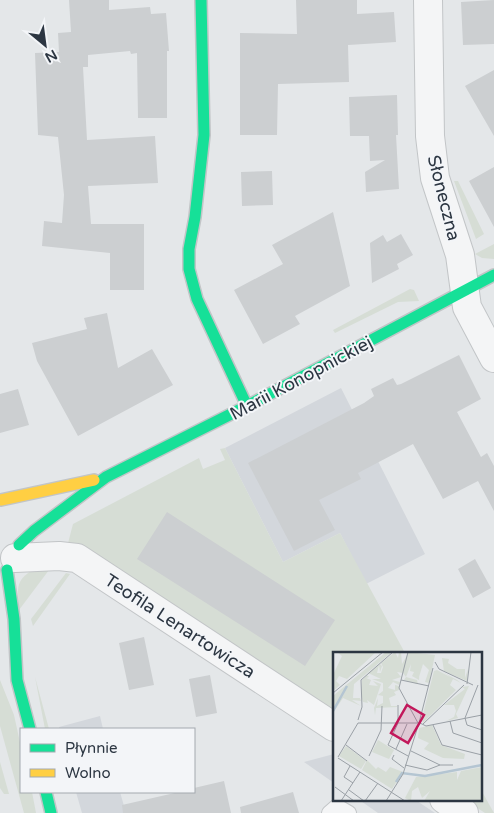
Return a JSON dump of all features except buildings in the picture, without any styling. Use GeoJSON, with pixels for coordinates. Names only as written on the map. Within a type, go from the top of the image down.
{"type":"FeatureCollection","features":[{"type":"Feature","properties":{"kind":"street"},"geometry":{"type":"LineString","coordinates":[[201,0],[204,135],[196,217],[189,249],[189,269],[197,298],[248,406]]}},
{"type":"Feature","properties":{"kind":"street","name":"Słoneczna"},"geometry":{"type":"LineString","coordinates":[[428,0],[432,160],[438,189],[460,256],[468,307],[494,358]]}},
{"type":"Feature","properties":{"kind":"street","name":"Marii Konopnickiej"},"geometry":{"type":"LineString","coordinates":[[106,477],[248,406],[494,275]]}},
{"type":"Feature","properties":{"kind":"street"},"geometry":{"type":"LineString","coordinates":[[0,500],[106,477]]}},
{"type":"Feature","properties":{"kind":"street"},"geometry":{"type":"LineString","coordinates":[[10,563],[34,531],[106,477]]}},
{"type":"Feature","properties":{"kind":"street"},"geometry":{"type":"LineString","coordinates":[[0,500],[10,511]]}},
{"type":"Feature","properties":{"kind":"street"},"geometry":{"type":"LineString","coordinates":[[18,528],[10,563],[8,586],[14,619],[18,680],[30,728]]}},
{"type":"Feature","properties":{"kind":"street","name":"Teofila Lenartowicza"},"geometry":{"type":"LineString","coordinates":[[10,563],[59,556],[76,558],[333,726]]}},
{"type":"Feature","properties":{"kind":"street"},"geometry":{"type":"LineString","coordinates":[[4,656],[18,680]]}},
{"type":"Feature","properties":{"kind":"street"},"geometry":{"type":"LineString","coordinates":[[46,793],[51,813]]}},
{"type":"Feature","properties":{"kind":"street"},"geometry":{"type":"LineString","coordinates":[[445,800],[464,813]]}},
{"type":"Feature","properties":{"kind":"lane"},"geometry":{"type":"LineString","coordinates":[[329,813],[337,806],[349,813]]}},
{"type":"Feature","properties":{"kind":"shaded area"},"geometry":{"type":"Polygon","coordinates":[[[454,181],[458,181],[484,234],[476,239],[454,181]]]}},
{"type":"Feature","properties":{"kind":"shaded area"},"geometry":{"type":"Polygon","coordinates":[[[494,244],[494,259],[482,258],[475,254],[494,244]]]}},
{"type":"Feature","properties":{"kind":"shaded area"},"geometry":{"type":"Polygon","coordinates":[[[410,289],[414,290],[419,301],[398,302],[335,333],[333,330],[410,289]]]}},
{"type":"Feature","properties":{"kind":"shaded area"},"geometry":{"type":"Polygon","coordinates":[[[341,388],[425,554],[366,584],[340,533],[283,562],[225,448],[341,388]]]}},
{"type":"Feature","properties":{"kind":"shaded area"},"geometry":{"type":"Polygon","coordinates":[[[225,448],[283,562],[340,533],[404,652],[333,652],[333,711],[67,547],[73,524],[199,458],[203,469],[225,460],[220,449],[225,448]]]}},
{"type":"Feature","properties":{"kind":"shaded area"},"geometry":{"type":"Polygon","coordinates":[[[35,569],[49,570],[19,610],[18,591],[20,581],[35,569]]]}},
{"type":"Feature","properties":{"kind":"shaded area"},"geometry":{"type":"Polygon","coordinates":[[[66,573],[70,574],[33,626],[31,619],[66,573]]]}},
{"type":"Feature","properties":{"kind":"shaded area"},"geometry":{"type":"Polygon","coordinates":[[[35,677],[49,728],[45,728],[35,677]]]}},
{"type":"Feature","properties":{"kind":"shaded area"},"geometry":{"type":"Polygon","coordinates":[[[0,680],[14,715],[20,742],[20,793],[32,793],[36,813],[24,813],[0,726],[0,680]]]}},
{"type":"Feature","properties":{"kind":"shaded area"},"geometry":{"type":"Polygon","coordinates":[[[100,716],[103,728],[59,728],[100,716]]]}},
{"type":"Feature","properties":{"kind":"shaded area"},"geometry":{"type":"Polygon","coordinates":[[[333,754],[333,782],[304,762],[333,754]]]}},
{"type":"Feature","properties":{"kind":"shaded area"},"geometry":{"type":"Polygon","coordinates":[[[0,762],[9,794],[4,794],[0,788],[0,762]]]}},
{"type":"Feature","properties":{"kind":"shaded area"},"geometry":{"type":"Polygon","coordinates":[[[482,792],[494,813],[485,813],[466,800],[482,800],[482,792]]]}},
{"type":"Feature","properties":{"kind":"shaded area"},"geometry":{"type":"Polygon","coordinates":[[[76,793],[120,793],[126,813],[82,813],[76,793]]]}},
{"type":"Feature","properties":{"kind":"shaded area"},"geometry":{"type":"Polygon","coordinates":[[[359,800],[416,800],[435,813],[378,813],[359,800]]]}},
{"type":"Feature","properties":{"kind":"traffic: fast"},"geometry":{"type":"LineString","coordinates":[[201,0],[204,135],[195,217],[189,249],[189,269],[197,299],[247,406]]}},
{"type":"Feature","properties":{"kind":"traffic: fast"},"geometry":{"type":"LineString","coordinates":[[19,545],[34,531],[106,477],[247,406],[494,275]]}},
{"type":"Feature","properties":{"kind":"traffic: fast"},"geometry":{"type":"LineString","coordinates":[[7,570],[14,619],[17,680],[30,728]]}},
{"type":"Feature","properties":{"kind":"traffic: fast"},"geometry":{"type":"LineString","coordinates":[[46,793],[51,813]]}},
{"type":"Feature","properties":{"kind":"traffic: slow"},"geometry":{"type":"LineString","coordinates":[[1,500],[94,480]]}}]}
